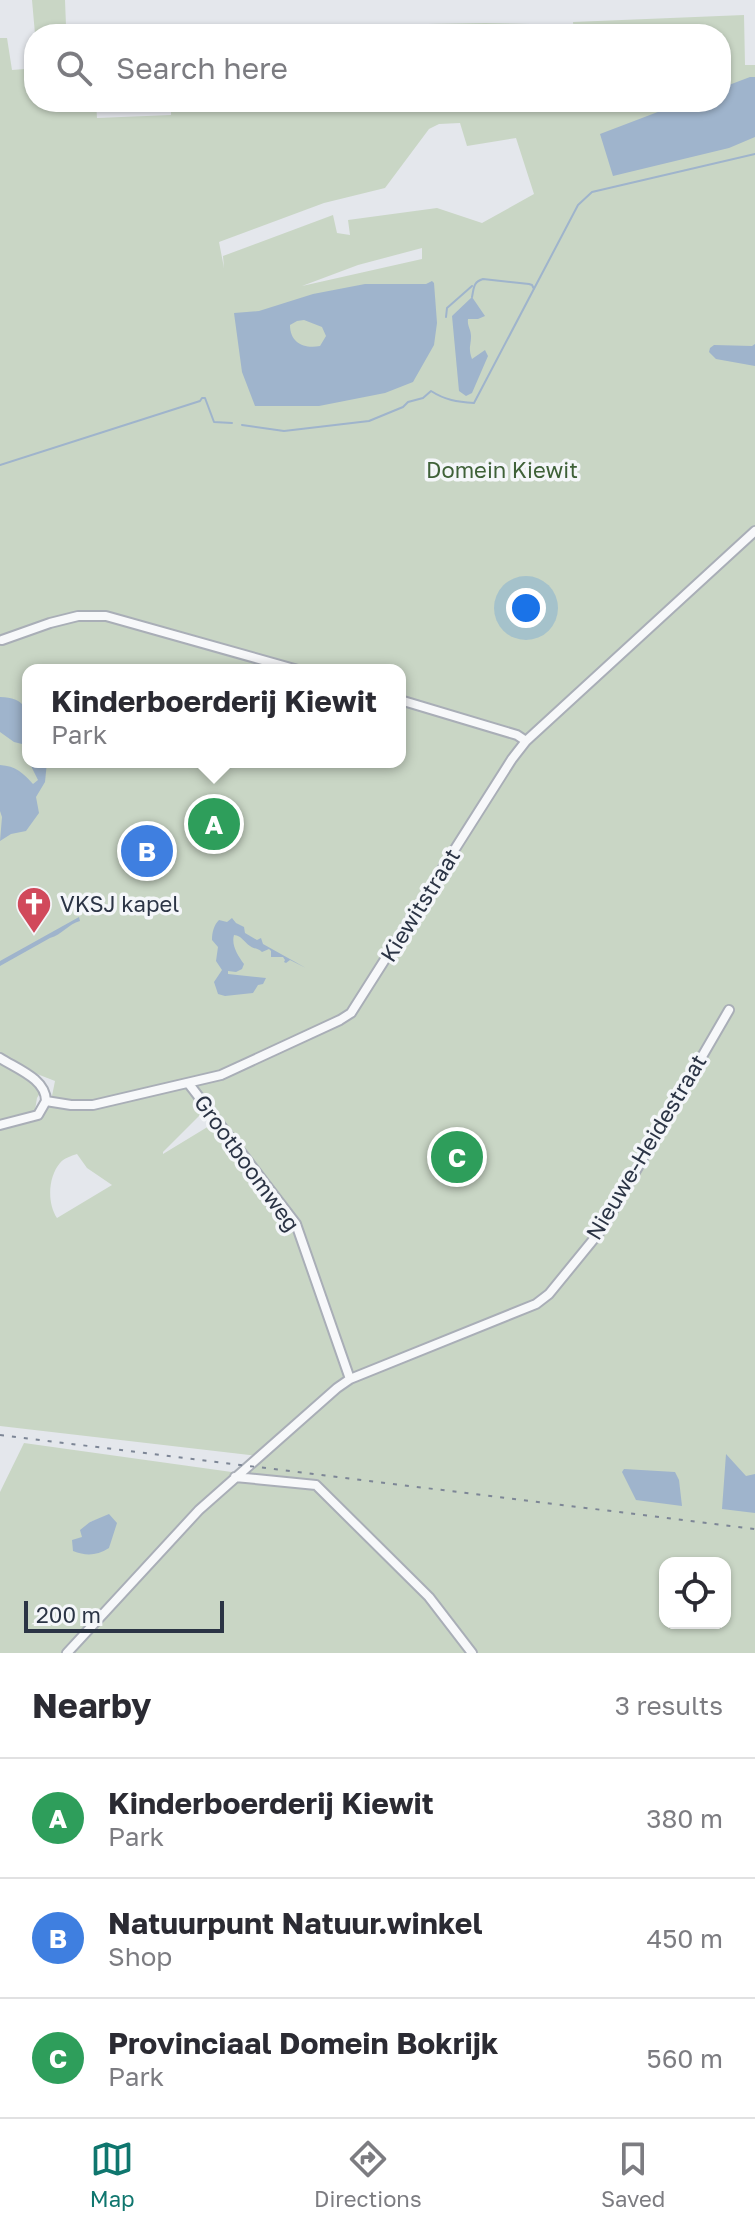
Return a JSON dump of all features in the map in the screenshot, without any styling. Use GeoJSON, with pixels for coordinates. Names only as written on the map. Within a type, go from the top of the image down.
{"type":"FeatureCollection","features":[{"type":"Feature","properties":{"kind":"street","name":"Kiewitstraat"},"geometry":{"type":"LineString","coordinates":[[46,1101],[93,1105],[189,1084],[240,1067],[351,1013],[487,796],[526,741],[755,531]]}},
{"type":"Feature","properties":{"kind":"street"},"geometry":{"type":"LineString","coordinates":[[2,640],[78,616],[106,616],[277,664]]}},
{"type":"Feature","properties":{"kind":"street"},"geometry":{"type":"LineString","coordinates":[[406,702],[517,735],[526,741]]}},
{"type":"Feature","properties":{"kind":"street","name":"Nieuwe-Heidestraat"},"geometry":{"type":"LineString","coordinates":[[72,1651],[199,1510],[350,1379],[536,1304],[549,1294],[602,1229],[729,1010]]}},
{"type":"Feature","properties":{"kind":"street"},"geometry":{"type":"LineString","coordinates":[[0,1058],[39,1083],[46,1094],[46,1101],[38,1115],[0,1125]]}},
{"type":"Feature","properties":{"kind":"street","name":"Grootboomweg"},"geometry":{"type":"LineString","coordinates":[[189,1084],[296,1224],[350,1379]]}},
{"type":"Feature","properties":{"kind":"street"},"geometry":{"type":"LineString","coordinates":[[235,1477],[316,1485],[429,1597],[470,1653]]}},
{"type":"Feature","properties":{"kind":"green space"},"geometry":{"type":"Polygon","coordinates":[[[32,0],[65,0],[66,24],[34,24],[32,0]]]}},
{"type":"Feature","properties":{"kind":"green space","name":"Domein Kiewit"},"geometry":{"type":"Polygon","coordinates":[[[744,15],[745,65],[755,65],[755,1653],[0,1653],[0,1492],[24,1443],[246,1474],[266,1457],[0,1426],[0,38],[7,38],[12,70],[24,69],[24,112],[97,112],[97,118],[171,115],[171,112],[731,112],[731,24],[573,22],[744,15]],[[460,123],[439,124],[429,129],[385,188],[324,203],[219,242],[224,268],[223,256],[333,215],[337,233],[350,235],[348,220],[437,208],[482,223],[534,194],[516,138],[467,146],[460,123]],[[422,248],[358,265],[302,286],[422,259],[422,248]],[[37,1074],[31,1082],[40,1093],[35,1110],[50,1106],[55,1081],[37,1074]],[[204,1111],[163,1152],[163,1154],[214,1123],[204,1111]],[[77,1154],[66,1158],[56,1169],[50,1198],[57,1218],[112,1185],[87,1168],[77,1154]],[[99,1519],[90,1522],[82,1538],[72,1541],[109,1548],[111,1534],[99,1519]]]}},
{"type":"Feature","properties":{"kind":"green space"},"geometry":{"type":"Polygon","coordinates":[[[485,23],[530,24],[427,24],[485,23]]]}},
{"type":"Feature","properties":{"kind":"water"},"geometry":{"type":"Polygon","coordinates":[[[755,77],[755,137],[729,148],[613,176],[600,134],[658,112],[731,112],[731,84],[755,77]]]}},
{"type":"Feature","properties":{"kind":"water"},"geometry":{"type":"Polygon","coordinates":[[[434,283],[437,323],[434,345],[413,382],[385,393],[319,406],[255,406],[242,372],[234,313],[259,311],[313,294],[365,284],[434,283]],[[304,320],[290,325],[295,340],[309,347],[320,346],[326,336],[322,327],[304,320]]]}},
{"type":"Feature","properties":{"kind":"water"},"geometry":{"type":"Polygon","coordinates":[[[472,297],[485,316],[468,319],[472,359],[485,350],[488,356],[472,393],[466,396],[459,391],[452,316],[472,297]]]}},
{"type":"Feature","properties":{"kind":"water"},"geometry":{"type":"Polygon","coordinates":[[[755,344],[755,366],[716,359],[709,352],[714,345],[755,344]]]}},
{"type":"Feature","properties":{"kind":"water"},"geometry":{"type":"Polygon","coordinates":[[[0,697],[11,698],[22,705],[22,744],[0,732],[0,697]]]}},
{"type":"Feature","properties":{"kind":"water"},"geometry":{"type":"Polygon","coordinates":[[[0,765],[19,771],[33,784],[38,780],[32,768],[46,768],[45,782],[36,797],[39,813],[26,831],[11,834],[0,841],[0,765]]]}},
{"type":"Feature","properties":{"kind":"water"},"geometry":{"type":"Polygon","coordinates":[[[79,917],[80,921],[0,966],[0,961],[79,917]]]}},
{"type":"Feature","properties":{"kind":"water"},"geometry":{"type":"Polygon","coordinates":[[[232,918],[244,927],[245,933],[257,940],[261,938],[263,944],[306,968],[290,960],[286,963],[283,957],[271,957],[269,949],[262,952],[234,935],[234,946],[244,964],[242,969],[228,971],[228,974],[266,978],[253,993],[218,994],[214,982],[222,970],[216,961],[218,947],[212,940],[212,934],[219,920],[227,922],[232,918]]]}},
{"type":"Feature","properties":{"kind":"water"},"geometry":{"type":"Polygon","coordinates":[[[726,1454],[746,1476],[755,1474],[755,1513],[722,1509],[726,1454]]]}},
{"type":"Feature","properties":{"kind":"water"},"geometry":{"type":"Polygon","coordinates":[[[624,1469],[675,1472],[682,1506],[636,1500],[622,1472],[624,1469]]]}},
{"type":"Feature","properties":{"kind":"water"},"geometry":{"type":"Polygon","coordinates":[[[109,1514],[117,1523],[109,1548],[91,1554],[73,1551],[72,1540],[82,1537],[80,1530],[109,1514]]]}},
{"type":"Feature","properties":{"kind":"waterway"},"geometry":{"type":"LineString","coordinates":[[242,425],[284,431],[369,421],[423,398],[431,391],[451,400],[474,403],[578,205],[592,192],[755,154]]}},
{"type":"Feature","properties":{"kind":"waterway"},"geometry":{"type":"LineString","coordinates":[[472,297],[476,284],[483,279],[529,284],[534,289]]}},
{"type":"Feature","properties":{"kind":"waterway"},"geometry":{"type":"LineString","coordinates":[[446,317],[447,308],[472,286]]}},
{"type":"Feature","properties":{"kind":"waterway"},"geometry":{"type":"LineString","coordinates":[[0,465],[202,398],[205,398],[214,422],[232,423]]}},
{"type":"Feature","properties":{"kind":"railway"},"geometry":{"type":"LineString","coordinates":[[0,1435],[755,1529]]}},
{"type":"Feature","properties":{"kind":"place","name":"Kinderboerderij Kiewit"},"geometry":{"type":"Point","coordinates":[214,824]}},
{"type":"Feature","properties":{"kind":"place","name":"Natuurpunt Natuur.winkel"},"geometry":{"type":"Point","coordinates":[147,851]}},
{"type":"Feature","properties":{"kind":"place","name":"VKSJ kapel"},"geometry":{"type":"Point","coordinates":[34,935]}},
{"type":"Feature","properties":{"kind":"place","name":"Provinciaal Domein Bokrijk"},"geometry":{"type":"Point","coordinates":[457,1157]}}]}
